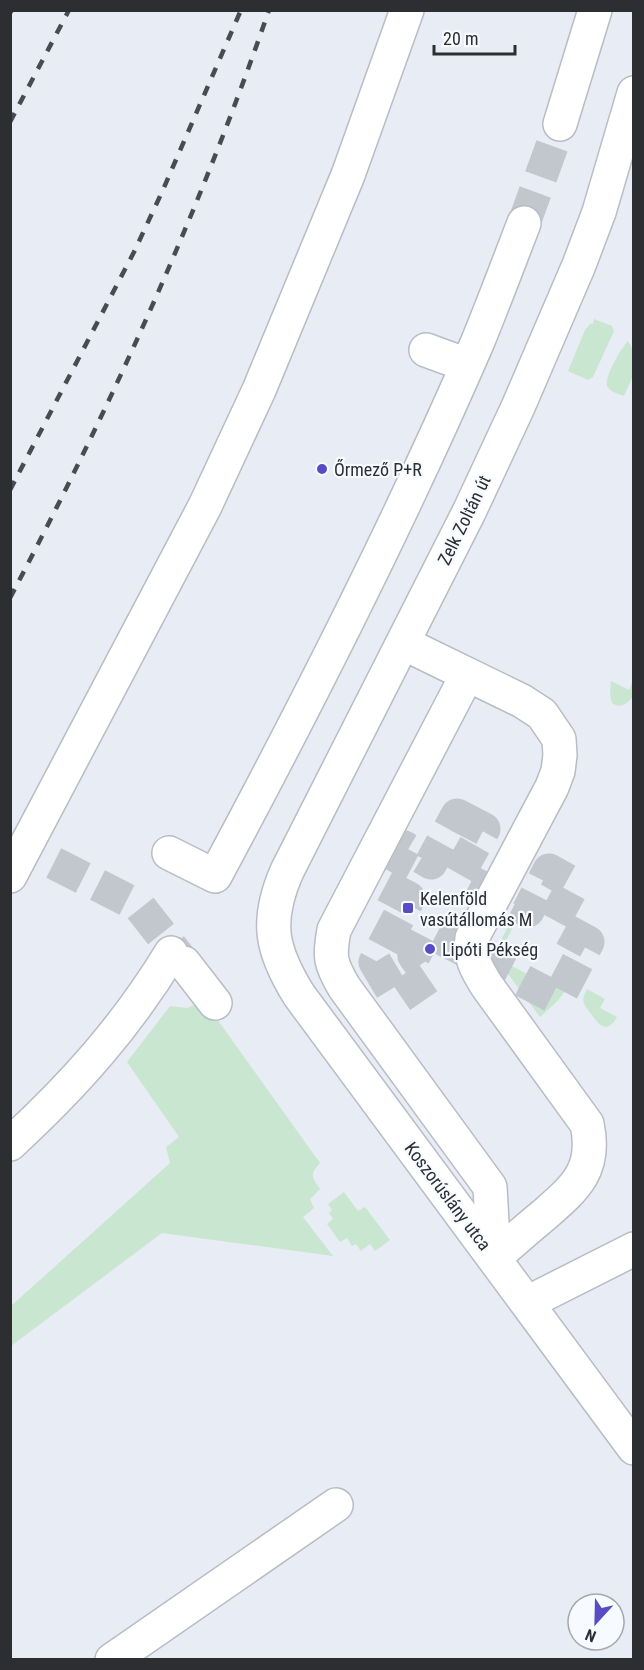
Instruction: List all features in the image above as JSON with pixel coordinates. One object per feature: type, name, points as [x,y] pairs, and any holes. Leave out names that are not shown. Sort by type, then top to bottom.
[{"type":"street","points":[[10,876],[220,474],[258,390],[348,175],[407,10]]},
{"type":"street","points":[[560,124],[595,10]]},
{"type":"street","name":"Zelk Zoltán út","points":[[273,937],[273,918],[287,871],[469,512],[579,265],[599,212],[633,93]]},
{"type":"street","points":[[169,853],[215,876],[286,743],[395,525],[467,365],[524,223]]},
{"type":"street","points":[[426,350],[467,365]]},
{"type":"street","points":[[403,643],[522,701],[542,714],[559,739],[558,771],[552,787],[472,938],[471,954],[487,986],[587,1124],[591,1141],[589,1158],[582,1175],[571,1191],[495,1258]]},
{"type":"street","points":[[467,675],[334,930],[330,951],[333,968],[344,987],[490,1187],[495,1258]]},
{"type":"street","name":"Koszorúslány utca","points":[[273,937],[286,973],[299,994],[633,1448]]},
{"type":"street","points":[[10,1144],[76,1079],[113,1037],[145,994],[178,958],[215,1003]]},
{"type":"street","points":[[527,1303],[633,1249]]},
{"type":"street","points":[[112,1659],[336,1505]]},
{"type":"green space","points":[[594,319],[612,326],[614,331],[593,377],[588,380],[568,371],[585,330],[593,324]]},
{"type":"green space","points":[[628,341],[633,350],[633,379],[624,396],[610,390],[607,382],[614,362]]},
{"type":"green space","points":[[633,680],[633,697],[623,705],[618,706],[612,703],[611,681],[629,690]]},
{"type":"green space","points":[[525,895],[574,924],[576,920],[596,931],[586,946],[575,949],[585,931],[534,904],[525,922],[517,919],[500,953],[504,962],[554,988],[564,971],[567,977],[567,984],[561,996],[540,1017],[499,962],[500,942]]},
{"type":"green space","points":[[587,989],[605,999],[600,1008],[617,1017],[607,1027],[601,1025],[585,1006],[583,999]]},
{"type":"green space","points":[[196,1004],[207,1005],[320,1163],[314,1170],[313,1176],[320,1189],[310,1199],[314,1208],[303,1217],[333,1256],[162,1233],[11,1346],[11,1306],[170,1163],[166,1147],[179,1137],[127,1062],[170,1006],[187,1008]]},
{"type":"green space","points":[[344,1192],[358,1211],[365,1207],[390,1240],[375,1251],[370,1244],[361,1251],[356,1244],[352,1246],[347,1238],[340,1242],[327,1224],[333,1219],[329,1213],[332,1210],[328,1204]]},
{"type":"tunnel","points":[[524,223],[560,124]]},
{"type":"tunnel","points":[[457,815],[484,829],[458,875],[528,911],[549,870],[574,884],[553,923],[588,942],[558,999],[427,931],[414,956],[429,977],[397,999],[375,962],[409,898],[384,885],[404,847],[431,863],[457,815]]},
{"type":"tunnel","points":[[10,841],[139,906],[184,963]]},
{"type":"railway","points":[[10,122],[69,10]]},
{"type":"railway","points":[[10,490],[134,252],[241,10]]},
{"type":"railway","points":[[10,598],[83,455],[151,309],[213,161],[269,10]]},
{"type":"place","name":"Őrmező P+R","points":[[322,469]]},
{"type":"place","name":"Kelenföld vasútállomás M","points":[[408,908]]},
{"type":"place","name":"Lipóti Pékség","points":[[430,949]]}]
